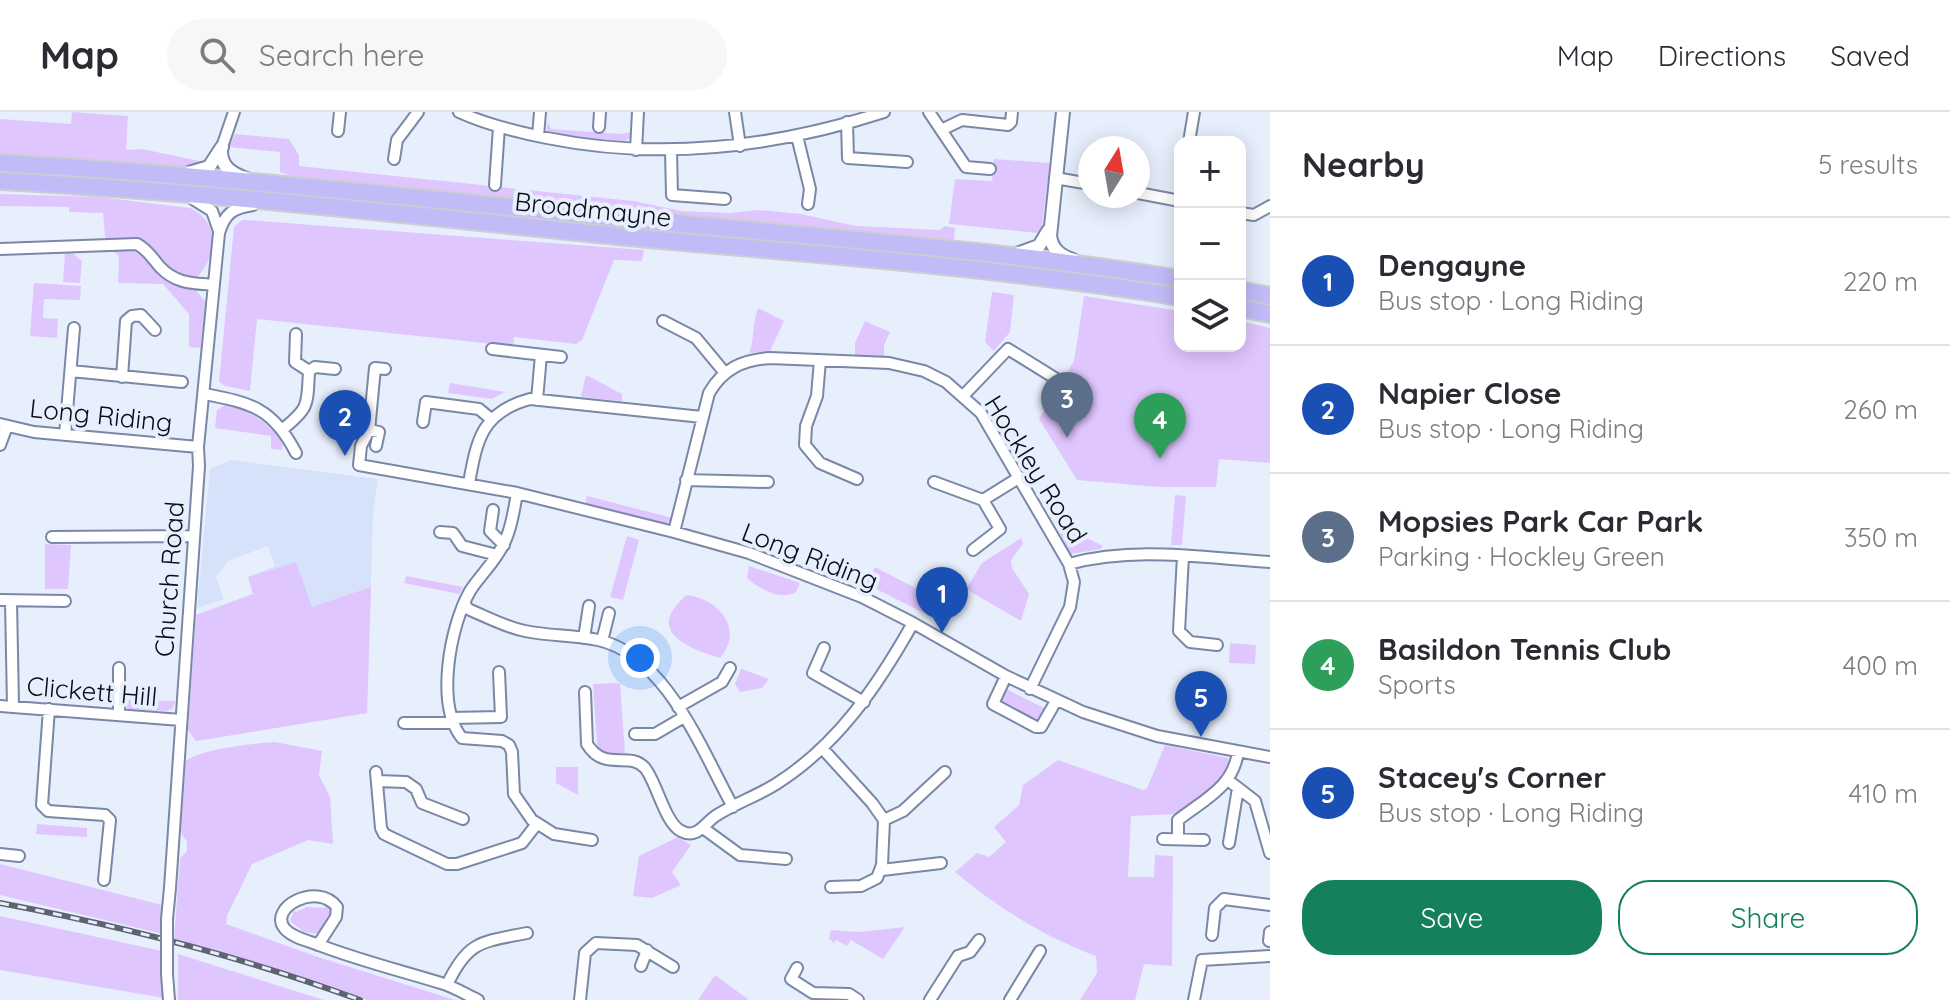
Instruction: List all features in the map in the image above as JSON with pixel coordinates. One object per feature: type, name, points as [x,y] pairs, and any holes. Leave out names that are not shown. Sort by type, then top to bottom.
[{"type":"main road","name":"Broadmayne","points":[[0,163],[166,175],[995,255],[1174,278]]},
{"type":"main road","name":"Broadmayne","points":[[0,181],[168,192],[1027,276],[1174,296]]},
{"type":"main road","points":[[1246,291],[1270,296]]},
{"type":"main road","points":[[1246,309],[1270,314]]},
{"type":"street","points":[[166,175],[205,169],[213,163],[234,112]]},
{"type":"street","points":[[338,131],[340,112]]},
{"type":"street","points":[[394,159],[397,140],[418,112]]},
{"type":"street","points":[[459,112],[499,127],[538,136],[636,150],[671,151],[740,146],[797,136],[884,112]]},
{"type":"street","points":[[538,136],[540,112]]},
{"type":"street","points":[[599,127],[600,112]]},
{"type":"street","points":[[636,150],[638,112]]},
{"type":"street","points":[[735,112],[740,146]]},
{"type":"street","points":[[929,112],[966,167],[990,169]]},
{"type":"street","points":[[941,130],[962,120],[1008,125],[1012,112]]},
{"type":"street","points":[[1063,112],[1050,242],[1058,253],[1085,265]]},
{"type":"street","points":[[1190,136],[1194,112]]},
{"type":"street","points":[[847,122],[848,158],[907,162]]},
{"type":"street","points":[[495,185],[499,127]]},
{"type":"street","points":[[797,136],[810,189],[808,204]]},
{"type":"street","points":[[222,147],[221,156],[227,169],[262,184]]},
{"type":"street","points":[[671,151],[672,195],[725,199]]},
{"type":"street","points":[[1055,178],[1078,182]]},
{"type":"street","points":[[168,192],[207,206],[215,215],[219,233]]},
{"type":"street","points":[[1150,194],[1174,197]]},
{"type":"street","points":[[219,233],[225,216],[234,209],[276,203]]},
{"type":"street","points":[[1246,214],[1254,215],[1270,206]]},
{"type":"street","points":[[995,255],[1012,255],[1033,249],[1043,242],[1049,228]]},
{"type":"street","name":"Church Road","points":[[169,1000],[167,919],[198,447],[219,233]]},
{"type":"street","points":[[0,249],[137,244],[177,280],[214,285]]},
{"type":"street","points":[[122,377],[126,321],[132,316],[141,315],[155,330]]},
{"type":"street","points":[[663,321],[696,338],[725,373],[709,393],[674,532]]},
{"type":"street","points":[[65,435],[74,328]]},
{"type":"street","points":[[296,334],[295,362],[309,371]]},
{"type":"street","points":[[492,349],[561,357]]},
{"type":"street","points":[[964,395],[1008,349],[1058,380]]},
{"type":"street","points":[[537,400],[541,355]]},
{"type":"street","name":"Hockley Road","points":[[725,373],[751,359],[906,366],[935,376],[964,395],[981,413],[1020,477],[1069,564],[1074,582],[1070,607],[1030,689]]},
{"type":"street","points":[[820,360],[817,396],[806,426],[805,445],[820,463],[857,479]]},
{"type":"street","points":[[309,371],[315,367],[335,369]]},
{"type":"street","points":[[376,446],[379,432],[369,430],[375,368],[385,369]]},
{"type":"street","points":[[71,371],[182,382]]},
{"type":"street","points":[[283,429],[306,408],[309,371]]},
{"type":"street","name":"Long Riding","points":[[205,394],[250,404],[267,415],[283,429],[296,453]]},
{"type":"street","points":[[469,483],[477,444],[491,419],[516,403],[537,400],[702,417]]},
{"type":"street","points":[[423,422],[426,402],[479,409],[491,419]]},
{"type":"street","points":[[0,445],[4,425]]},
{"type":"street","name":"Long Riding","points":[[4,425],[65,435],[198,447]]},
{"type":"street","name":"Long Riding","points":[[369,430],[361,446],[359,465],[517,493],[674,532],[806,573],[913,623],[1056,701],[1157,736],[1270,757]]},
{"type":"street","points":[[983,500],[1020,477]]},
{"type":"street","points":[[686,480],[768,482]]},
{"type":"street","points":[[934,482],[983,500],[1000,529],[973,550]]},
{"type":"street","points":[[517,493],[504,545],[471,591],[451,640],[449,706],[452,720],[458,735],[466,740],[502,741],[509,745],[514,794],[536,825],[554,834],[592,840]]},
{"type":"street","points":[[493,510],[490,531],[504,545]]},
{"type":"street","points":[[440,532],[453,533],[462,546],[497,555]]},
{"type":"street","points":[[52,537],[194,536]]},
{"type":"street","points":[[1069,564],[1115,554],[1270,562]]},
{"type":"street","points":[[1183,556],[1179,631],[1190,642],[1217,645]]},
{"type":"street","points":[[13,706],[5,600],[65,601]]},
{"type":"street","points":[[465,604],[468,609],[508,627],[602,641],[617,646],[642,662],[660,679],[681,712],[733,807]]},
{"type":"street","points":[[584,638],[589,606]]},
{"type":"street","points":[[602,641],[609,613]]},
{"type":"street","points":[[585,692],[587,744],[592,752],[606,761],[632,761],[644,767],[677,828],[688,833],[703,828],[713,817],[779,782],[822,748],[864,702],[913,623]]},
{"type":"street","points":[[824,648],[813,673],[864,702]]},
{"type":"street","points":[[119,668],[119,715]]},
{"type":"street","points":[[635,734],[655,734],[722,682],[730,668]]},
{"type":"street","points":[[404,723],[501,717],[499,672]]},
{"type":"street","points":[[1006,676],[993,704],[1036,727],[1044,724],[1056,701]]},
{"type":"street","name":"Clickett Hill","points":[[0,706],[181,720]]},
{"type":"street","points":[[49,709],[42,805],[48,811],[105,815],[110,820],[104,880]]},
{"type":"street","points":[[822,748],[884,820],[882,870],[877,878],[868,884],[831,887]]},
{"type":"street","points":[[1229,843],[1238,752]]},
{"type":"street","points":[[884,820],[903,811],[945,772]]},
{"type":"street","points":[[463,819],[422,803],[416,789],[406,782],[376,777],[384,834],[447,864],[457,864],[522,843],[536,825]]},
{"type":"street","points":[[1178,839],[1178,820],[1234,784]]},
{"type":"street","points":[[1234,784],[1255,801],[1270,853]]},
{"type":"street","points":[[703,828],[740,855],[786,859]]},
{"type":"street","points":[[1163,839],[1204,840]]},
{"type":"street","points":[[0,854],[19,856]]},
{"type":"street","points":[[882,870],[941,863]]},
{"type":"street","points":[[318,945],[336,917],[337,907],[323,897],[308,896],[286,909],[282,923],[287,931],[318,945],[358,960],[447,985],[478,1000]]},
{"type":"street","points":[[1212,935],[1215,908],[1224,899],[1270,905]]},
{"type":"street","points":[[447,985],[457,964],[474,947],[527,933]]},
{"type":"street","points":[[930,1000],[958,956],[970,952],[979,940]]},
{"type":"street","points":[[580,1000],[585,953],[592,945],[602,941],[628,943],[647,950],[673,967]]},
{"type":"street","points":[[641,966],[647,950]]},
{"type":"street","points":[[1010,1000],[1040,951]]},
{"type":"street","points":[[1194,1000],[1202,960],[1270,956]]},
{"type":"street","points":[[797,968],[791,979],[813,993],[849,994],[858,1000]]},
{"type":"shaded area","points":[[72,112],[128,116],[126,150],[142,149],[209,163],[190,168],[84,160],[0,160],[0,119],[71,124]]},
{"type":"shaded area","points":[[548,122],[551,129],[620,134],[631,132],[630,138],[624,142],[551,133],[546,129]]},
{"type":"shaded area","points":[[235,134],[289,139],[299,155],[299,166],[633,201],[682,211],[729,213],[758,210],[801,214],[856,226],[940,230],[945,226],[955,228],[954,241],[502,203],[484,196],[293,177],[280,172],[280,152],[229,147]]},
{"type":"shaded area","points":[[994,159],[1050,163],[1042,226],[1037,233],[949,224],[955,179],[992,181]]},
{"type":"shaded area","points":[[0,194],[99,197],[190,208],[201,215],[212,232],[212,243],[207,263],[193,281],[193,287],[205,301],[201,348],[189,347],[189,314],[163,284],[118,283],[119,256],[106,246],[103,213],[69,212],[69,207],[0,206]]},
{"type":"shaded area","points":[[242,220],[644,250],[642,261],[614,260],[582,340],[576,344],[514,337],[513,346],[257,319],[250,391],[219,382],[234,227]]},
{"type":"shaded area","points":[[65,252],[82,261],[80,283],[63,282]]},
{"type":"shaded area","points":[[34,283],[81,286],[80,300],[44,299],[43,318],[58,319],[57,338],[30,336]]},
{"type":"shaded area","points":[[992,292],[1014,295],[1010,332],[994,351],[985,342]]},
{"type":"shaded area","points":[[1084,296],[1174,310],[1174,352],[1246,352],[1246,322],[1270,328],[1270,463],[1219,459],[1216,487],[1159,487],[1077,480],[1039,419],[1074,361]]},
{"type":"shaded area","points":[[758,308],[784,321],[770,351],[749,353],[755,319]]},
{"type":"shaded area","points":[[865,321],[890,332],[884,345],[884,357],[855,355],[855,343]]},
{"type":"shaded area","points":[[586,375],[622,394],[622,401],[581,397]]},
{"type":"shaded area","points":[[450,383],[505,392],[492,399],[448,393]]},
{"type":"shaded area","points":[[225,405],[243,410],[264,423],[283,442],[282,450],[271,449],[271,436],[215,428],[217,410]]},
{"type":"shaded area","points":[[231,460],[378,479],[373,514],[367,713],[196,741],[188,730],[196,615],[253,594],[248,577],[275,566],[268,546],[228,561],[216,577],[224,599],[197,608],[210,469]]},
{"type":"shaded area","points":[[1175,495],[1186,496],[1182,545],[1171,545]]},
{"type":"shaded area","points":[[587,496],[673,518],[664,524],[585,504]]},
{"type":"shaded area","points":[[1056,523],[1103,546],[1101,549],[1071,554]]},
{"type":"shaded area","points":[[627,536],[639,540],[623,600],[610,597]]},
{"type":"shaded area","points":[[1021,538],[1023,544],[1011,560],[1012,568],[1029,594],[1021,621],[966,589],[982,563]]},
{"type":"shaded area","points":[[45,544],[71,545],[68,589],[45,589]]},
{"type":"shaded area","points":[[296,562],[312,607],[371,587],[367,713],[196,741],[188,730],[196,615],[253,594],[248,577]]},
{"type":"shaded area","points":[[749,566],[800,583],[796,592],[790,594],[770,592],[747,578]]},
{"type":"shaded area","points":[[875,567],[946,604],[938,620],[866,584]]},
{"type":"shaded area","points":[[406,576],[463,587],[459,594],[404,583]]},
{"type":"shaded area","points":[[686,595],[708,602],[729,626],[727,647],[720,658],[685,644],[672,632],[670,616]]},
{"type":"shaded area","points":[[1230,643],[1256,645],[1255,664],[1229,663]]},
{"type":"shaded area","points":[[741,669],[769,679],[762,688],[740,692],[735,684]]},
{"type":"shaded area","points":[[620,683],[625,753],[609,754],[597,744],[593,684]]},
{"type":"shaded area","points":[[1002,687],[1048,710],[1039,725],[998,706]]},
{"type":"shaded area","points":[[124,700],[175,701],[173,708],[167,711],[129,709],[125,707]]},
{"type":"shaded area","points":[[275,742],[322,751],[319,775],[330,797],[333,844],[308,840],[252,864],[226,924],[455,1000],[367,1000],[174,940],[180,858],[187,851],[187,842],[180,831],[184,762],[214,750]]},
{"type":"shaded area","points":[[1165,745],[1228,758],[1229,766],[1224,778],[1176,814],[1131,816],[1128,877],[1154,877],[1155,855],[1173,856],[1172,966],[1144,964],[1135,1000],[1080,1000],[1097,973],[1096,956],[1022,920],[955,872],[977,853],[989,857],[1006,842],[994,827],[1019,805],[1023,785],[1058,760],[1143,790],[1147,788]]},
{"type":"shaded area","points":[[556,767],[578,767],[578,795],[556,783]]},
{"type":"shaded area","points":[[37,824],[87,828],[87,837],[36,834]]},
{"type":"shaded area","points":[[678,837],[691,845],[672,872],[681,885],[652,898],[633,896],[639,856]]},
{"type":"shaded area","points":[[0,864],[162,905],[167,935],[0,895]]},
{"type":"shaded area","points":[[326,905],[331,908],[332,916],[317,934],[304,932],[290,921],[294,910],[324,908]]},
{"type":"shaded area","points":[[0,916],[162,951],[164,998],[0,970]]},
{"type":"shaded area","points":[[905,927],[883,959],[851,940],[847,946],[829,939],[831,930],[858,932]]},
{"type":"shaded area","points":[[178,954],[324,1000],[178,1000]]},
{"type":"shaded area","points":[[715,975],[749,1000],[698,1000]]},
{"type":"railway","points":[[0,903],[182,944],[360,1000]]},
{"type":"place","name":"Mopsies Park Car Park","points":[[1067,438]]},
{"type":"place","name":"Napier Close","points":[[345,456]]},
{"type":"place","name":"Basildon Tennis Club","points":[[1160,459]]},
{"type":"place","name":"Dengayne","points":[[942,633]]},
{"type":"place","name":"Stacey's Corner","points":[[1201,737]]}]
